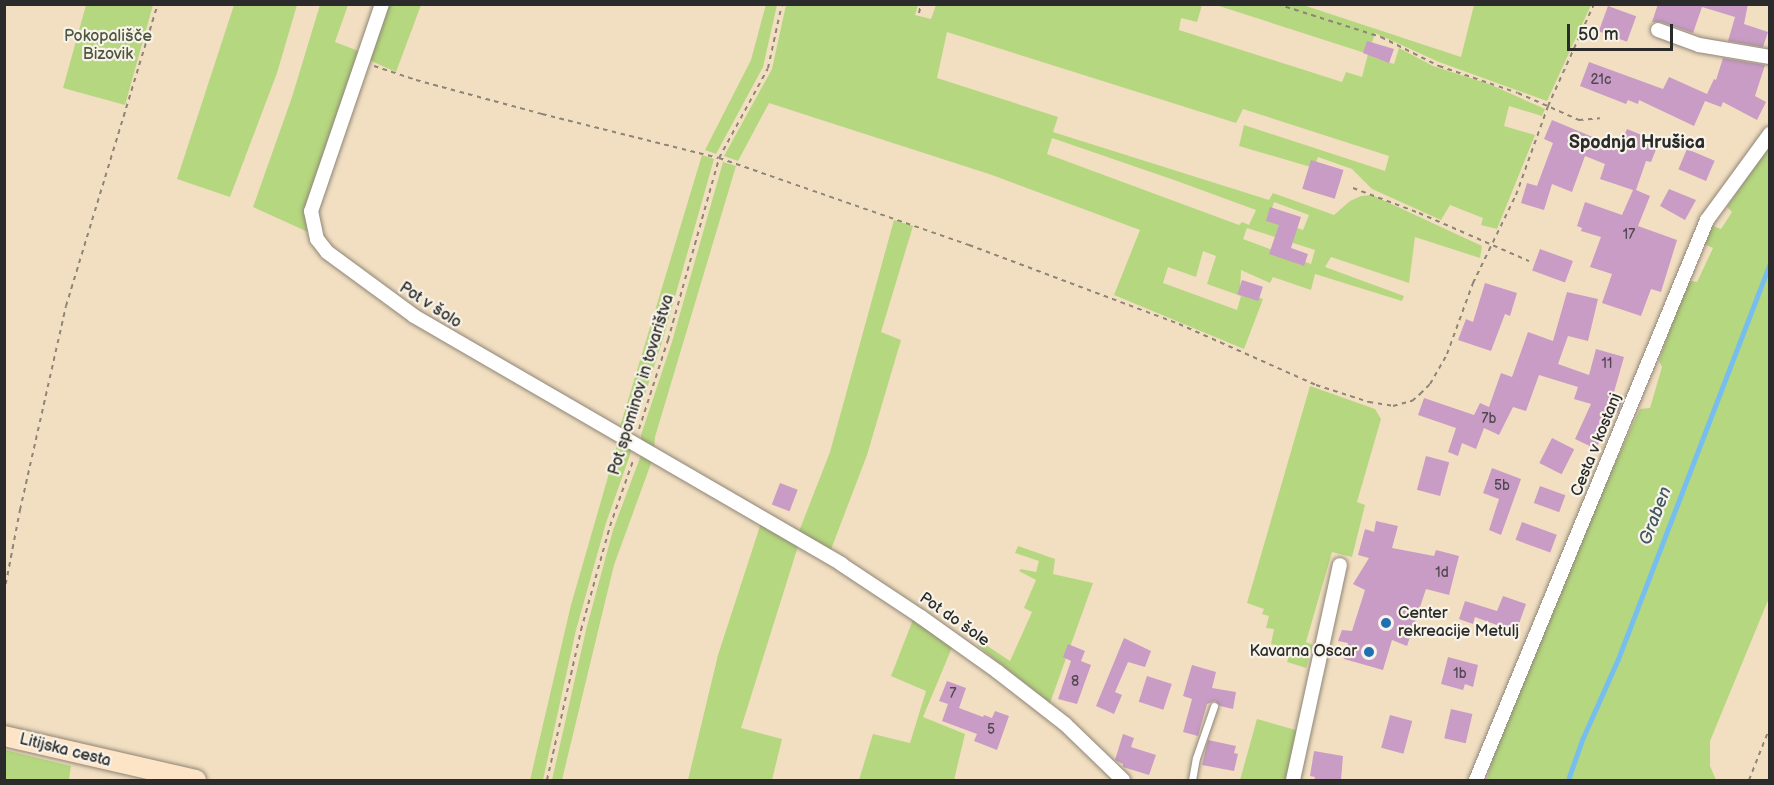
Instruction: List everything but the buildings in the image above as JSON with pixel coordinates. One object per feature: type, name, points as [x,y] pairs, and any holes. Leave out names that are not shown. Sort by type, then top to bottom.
[{"type":"main road","name":"Litijska cesta","points":[[4,736],[196,780]]},
{"type":"street","name":"Pot v šolo","points":[[382,4],[311,211],[317,239],[327,252],[349,271],[414,316],[748,511]]},
{"type":"street","points":[[1658,30],[1699,45],[1770,57]]},
{"type":"street","name":"Cesta v kostanj","points":[[1476,780],[1707,220],[1770,135]]},
{"type":"street","name":"Pot do šole","points":[[748,511],[841,564],[998,672],[1065,724],[1123,780]]},
{"type":"street","points":[[1293,780],[1340,565]]},
{"type":"lane","points":[[1192,780],[1196,758],[1214,706]]},
{"type":"path","points":[[4,593],[20,510],[66,306],[158,4]]},
{"type":"path","name":"Pot spominov in tovarištva","points":[[547,780],[581,630],[719,158],[768,68],[782,4]]},
{"type":"path","points":[[919,13],[921,4]]},
{"type":"path","points":[[1277,4],[1381,38],[1440,66],[1548,106],[1579,120],[1600,118]]},
{"type":"path","points":[[363,61],[427,83],[719,158],[959,242],[1179,324],[1316,385],[1382,406],[1393,406],[1412,401],[1430,384],[1447,354],[1469,292],[1516,195],[1548,106],[1594,4]]},
{"type":"path","points":[[1353,188],[1529,261]]},
{"type":"path","points":[[1749,780],[1770,727]]},
{"type":"green space","points":[[766,4],[777,5],[763,67],[716,154],[705,150],[751,60]]},
{"type":"green space","name":"Pokopališče Bizovik","points":[[86,5],[153,5],[125,105],[63,88]]},
{"type":"green space","points":[[234,5],[297,5],[277,73],[230,197],[177,179]]},
{"type":"green space","points":[[320,5],[348,5],[335,42],[361,52],[308,214],[308,232],[253,207],[292,97]]},
{"type":"green space","points":[[387,5],[421,5],[396,72],[369,60]]},
{"type":"green space","points":[[786,5],[918,5],[915,15],[931,19],[936,5],[1202,5],[1197,22],[1181,18],[1179,30],[1342,82],[1346,72],[1362,77],[1368,54],[1216,5],[1303,5],[1461,57],[1474,5],[1591,5],[1547,101],[1439,62],[1375,33],[1370,49],[1373,57],[1394,64],[1399,48],[1433,66],[1489,84],[1545,109],[1542,116],[1509,106],[1504,126],[1535,135],[1497,229],[1481,225],[1483,218],[1450,205],[1441,220],[1372,189],[1352,169],[1318,157],[1314,168],[1239,146],[1244,125],[1385,171],[1389,156],[1243,109],[1236,123],[947,32],[937,78],[1058,117],[1053,132],[1269,200],[1273,193],[1334,215],[1350,201],[1361,196],[1372,195],[1482,246],[1480,258],[1415,237],[1409,283],[1331,257],[1325,267],[1404,296],[1402,301],[1315,274],[1311,290],[1273,277],[1270,283],[1241,270],[1240,291],[1263,299],[1244,349],[1114,295],[1140,230],[992,175],[769,103],[738,161],[724,156],[772,69]],"holes":[[[1052,138],[1256,210],[1249,225],[1242,222],[1239,225],[1047,154]],[[1274,202],[1309,215],[1303,230],[1269,218]],[[1247,228],[1315,250],[1311,264],[1243,239]],[[1203,251],[1216,256],[1207,284],[1241,296],[1237,310],[1163,283],[1168,267],[1196,277]]]},
{"type":"green space","points":[[1769,146],[1769,598],[1710,741],[1710,766],[1716,780],[1489,780],[1487,779],[1493,757],[1592,514],[1640,409],[1650,408],[1662,367],[1659,361],[1687,280],[1697,282],[1713,248],[1702,243],[1713,226],[1721,229],[1732,212],[1727,207]]},
{"type":"green space","points":[[702,155],[714,159],[663,339],[631,437],[619,430]]},
{"type":"green space","points":[[723,162],[736,166],[655,437],[654,449],[641,441],[641,435],[672,342]]},
{"type":"green space","points":[[894,220],[913,226],[881,332],[901,340],[867,455],[830,552],[798,534],[830,452]]},
{"type":"green space","points":[[1310,386],[1375,409],[1381,419],[1357,502],[1365,505],[1352,557],[1332,552],[1306,642],[1313,645],[1306,668],[1287,662],[1291,649],[1271,644],[1274,629],[1266,628],[1269,616],[1262,614],[1264,609],[1247,603]]},
{"type":"green space","points":[[618,442],[631,449],[631,452],[606,523],[576,630],[543,780],[530,780],[571,605]]},
{"type":"green space","points":[[641,455],[653,458],[614,565],[562,780],[552,780],[586,630],[613,530]]},
{"type":"green space","points":[[761,523],[799,543],[741,728],[782,739],[772,780],[688,780],[718,655]]},
{"type":"green space","points":[[1018,546],[1055,559],[1053,574],[1093,583],[1050,703],[978,646],[980,641],[1010,661],[1032,612],[1024,608],[1036,580],[1019,571],[1021,569],[1036,572],[1039,561],[1015,553]]},
{"type":"green space","points":[[916,612],[956,638],[923,717],[965,734],[954,780],[859,780],[873,734],[910,743],[926,691],[891,676]]},
{"type":"green space","points":[[1257,719],[1299,731],[1287,780],[1240,780]]},
{"type":"green space","points":[[5,750],[71,766],[69,780],[5,780]]},
{"type":"waterway","name":"Graben","points":[[1568,780],[1582,740],[1618,659],[1770,262]]},
{"type":"place","name":"Center rekreacije Metulj","points":[[1386,623]]},
{"type":"place","name":"Kavarna Oscar","points":[[1369,652]]},
{"type":"district","name":"Spodnja Hrušica","points":[[1637,143]]}]
